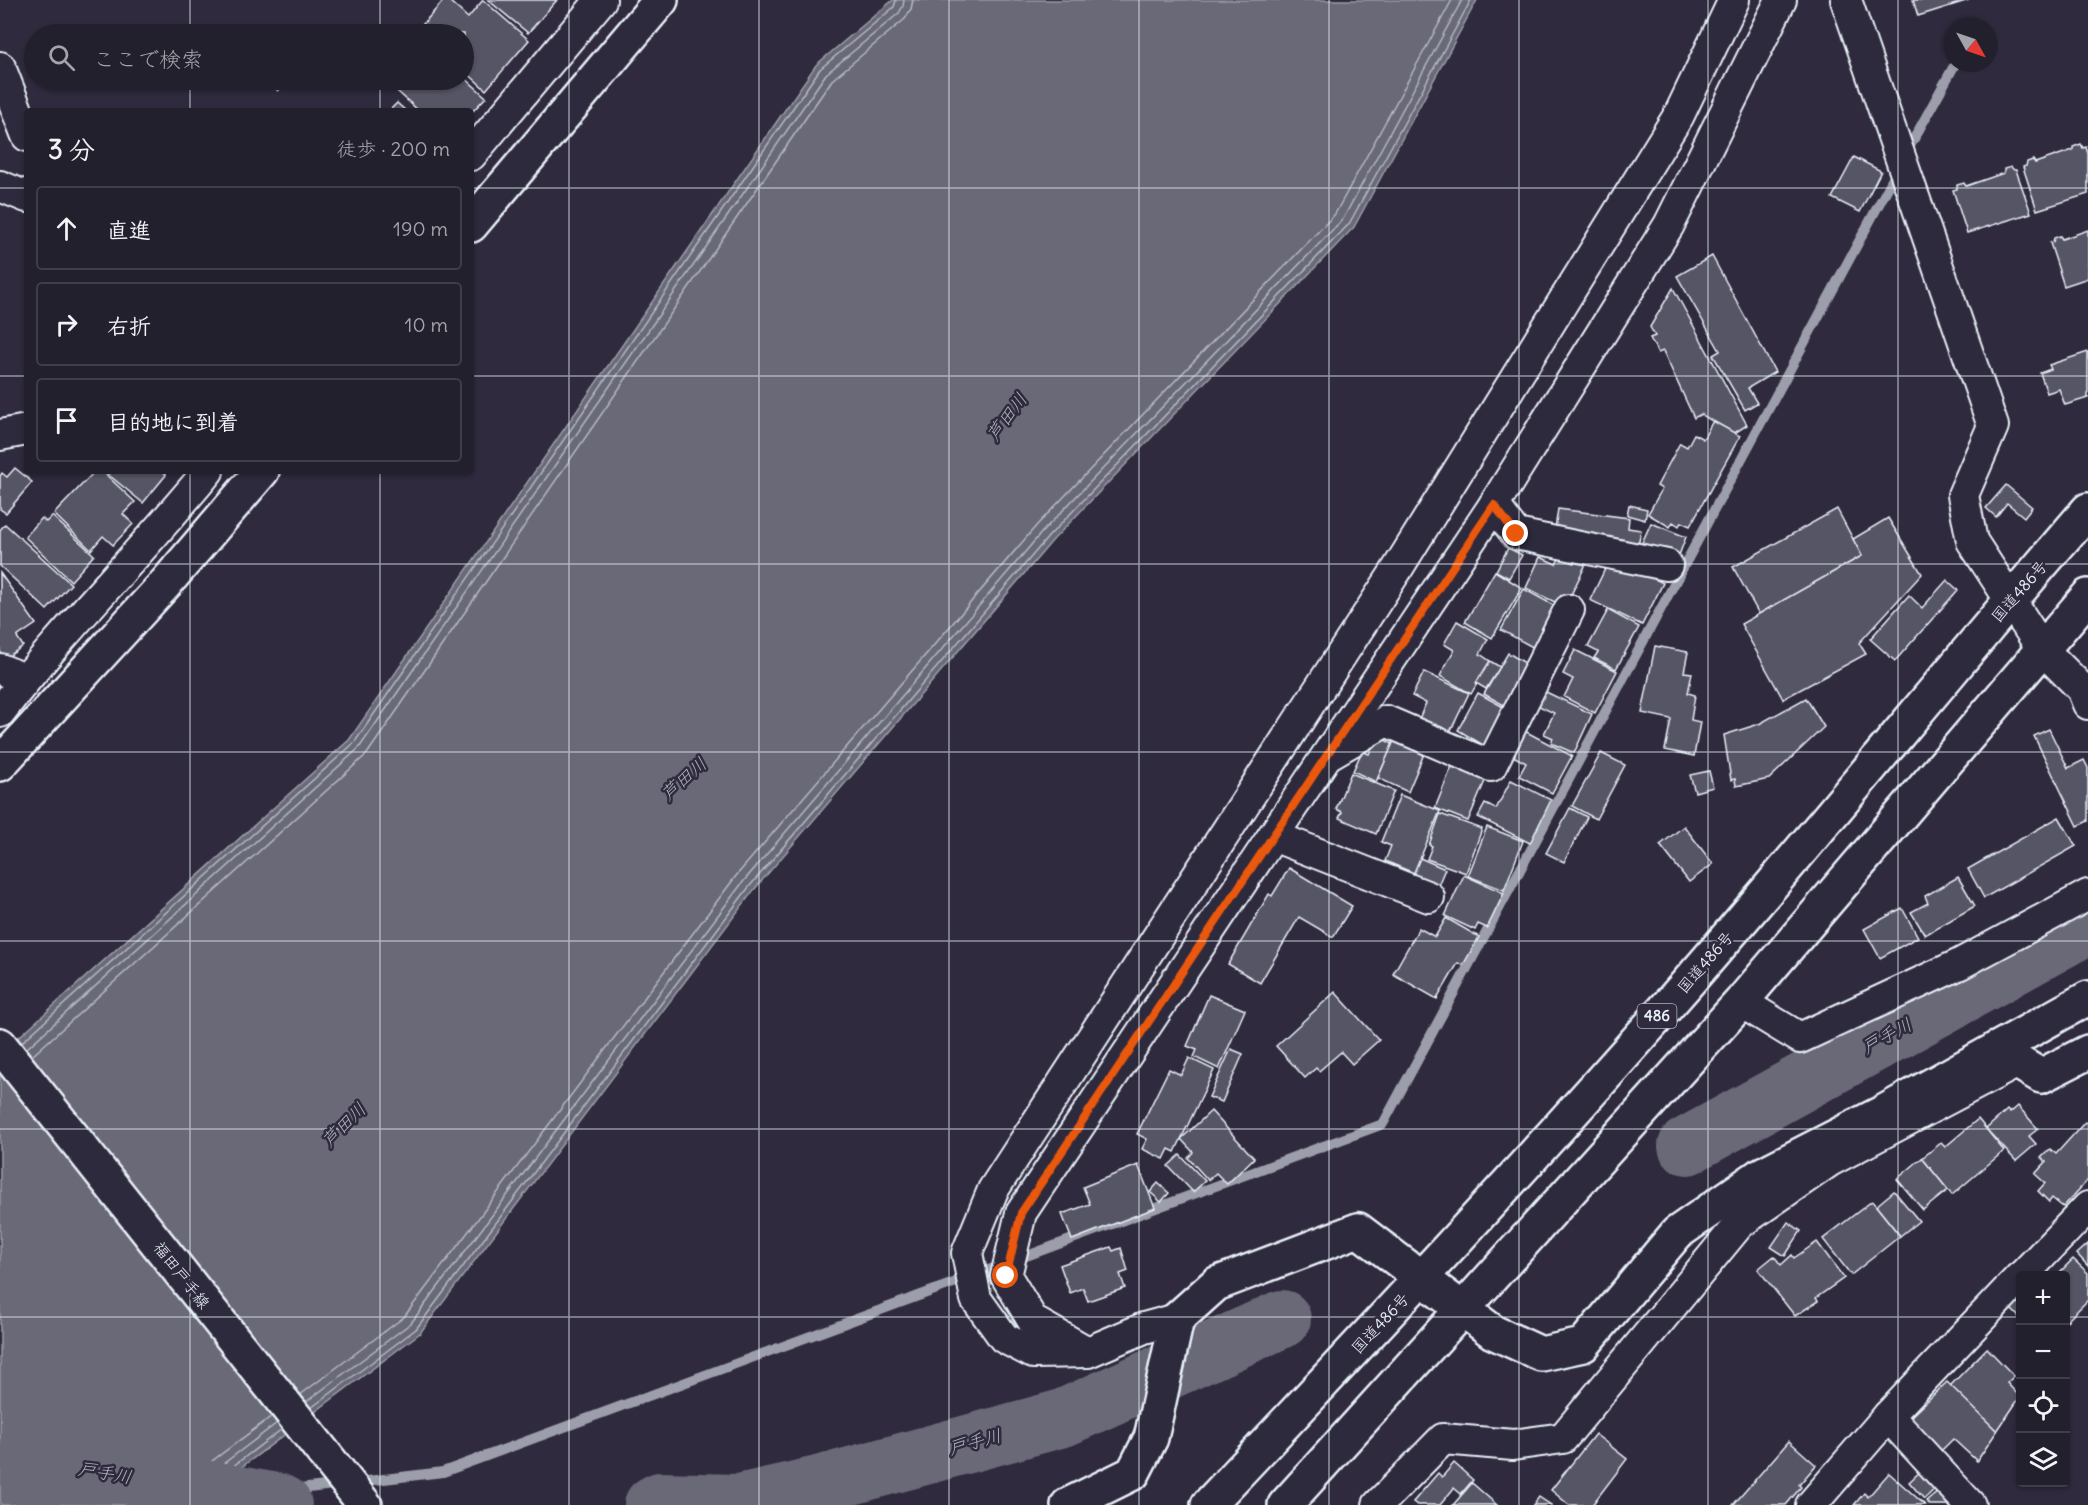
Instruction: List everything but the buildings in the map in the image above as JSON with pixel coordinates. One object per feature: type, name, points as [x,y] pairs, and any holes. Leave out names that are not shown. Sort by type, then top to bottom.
[{"type":"main road","points":[[474,221],[661,0]]},
{"type":"main road","points":[[0,764],[165,583],[259,474]]},
{"type":"main road","name":"国道486号","points":[[1208,1505],[1422,1278],[1704,964],[2088,510]]},
{"type":"main road","points":[[1285,1505],[1742,1002],[2088,596]]},
{"type":"main road","points":[[1068,1505],[1133,1473],[1151,1438],[1177,1319],[1216,1284],[1358,1230],[1493,1332],[1541,1354],[1583,1345],[1677,1233],[1759,1176],[1882,1113],[2007,1056],[2088,998]]},
{"type":"main road","name":"福田戸手線","points":[[0,1045],[365,1505]]},
{"type":"main road","points":[[2007,1056],[2042,1076],[2088,1052]]},
{"type":"street","points":[[474,151],[601,0]]},
{"type":"street","points":[[1177,1319],[1144,1328],[1088,1352],[1033,1353],[1004,1338],[976,1299],[967,1253],[993,1190],[1402,561],[1679,115],[1734,0]]},
{"type":"street","points":[[1088,1352],[1033,1321],[1006,1276],[1021,1213],[1494,505],[1669,225],[1781,0]]},
{"type":"street","points":[[1846,0],[1993,426],[1964,495],[1972,542],[2042,649],[2082,689],[2088,704]]},
{"type":"street","points":[[0,67],[24,128]]},
{"type":"street","points":[[0,186],[24,196]]},
{"type":"street","points":[[0,435],[24,431]]},
{"type":"street","points":[[0,712],[12,674],[173,514],[206,474]]},
{"type":"street","points":[[1494,505],[1516,534],[1667,565]]},
{"type":"street","points":[[1326,756],[1386,722],[1491,766],[1569,610]]},
{"type":"street","points":[[1273,836],[1428,897]]},
{"type":"street","points":[[1742,1002],[1800,1038],[1960,964],[2088,895]]},
{"type":"street","points":[[1378,1505],[1443,1439],[1513,1445],[1563,1438],[1740,1223],[1830,1161],[2007,1056]]},
{"type":"street","points":[[2026,1271],[2088,1207]]},
{"type":"street","points":[[1811,1505],[1888,1416],[2016,1281]]},
{"type":"street","points":[[1888,1416],[1970,1505]]},
{"type":"water","name":"芦田川","points":[[893,0],[1477,0],[1354,227],[1053,540],[753,891],[420,1333],[191,1505],[0,1505],[0,1054],[349,740],[816,65]]},
{"type":"waterway","points":[[1905,155],[1951,72]]},
{"type":"waterway","points":[[208,1482],[283,1491],[443,1472],[1383,1124],[1898,169]]},
{"type":"waterway","name":"戸手川","points":[[1687,1146],[2088,925]]},
{"type":"waterway","name":"戸手川","points":[[653,1505],[660,1501],[739,1503],[818,1485],[1063,1418],[1282,1319]]},
{"type":"waterway","name":"戸手川","points":[[130,1476],[277,1502],[283,1505]]},
{"type":"route","points":[[1006,1276],[1021,1213],[1494,505],[1516,534]]}]
